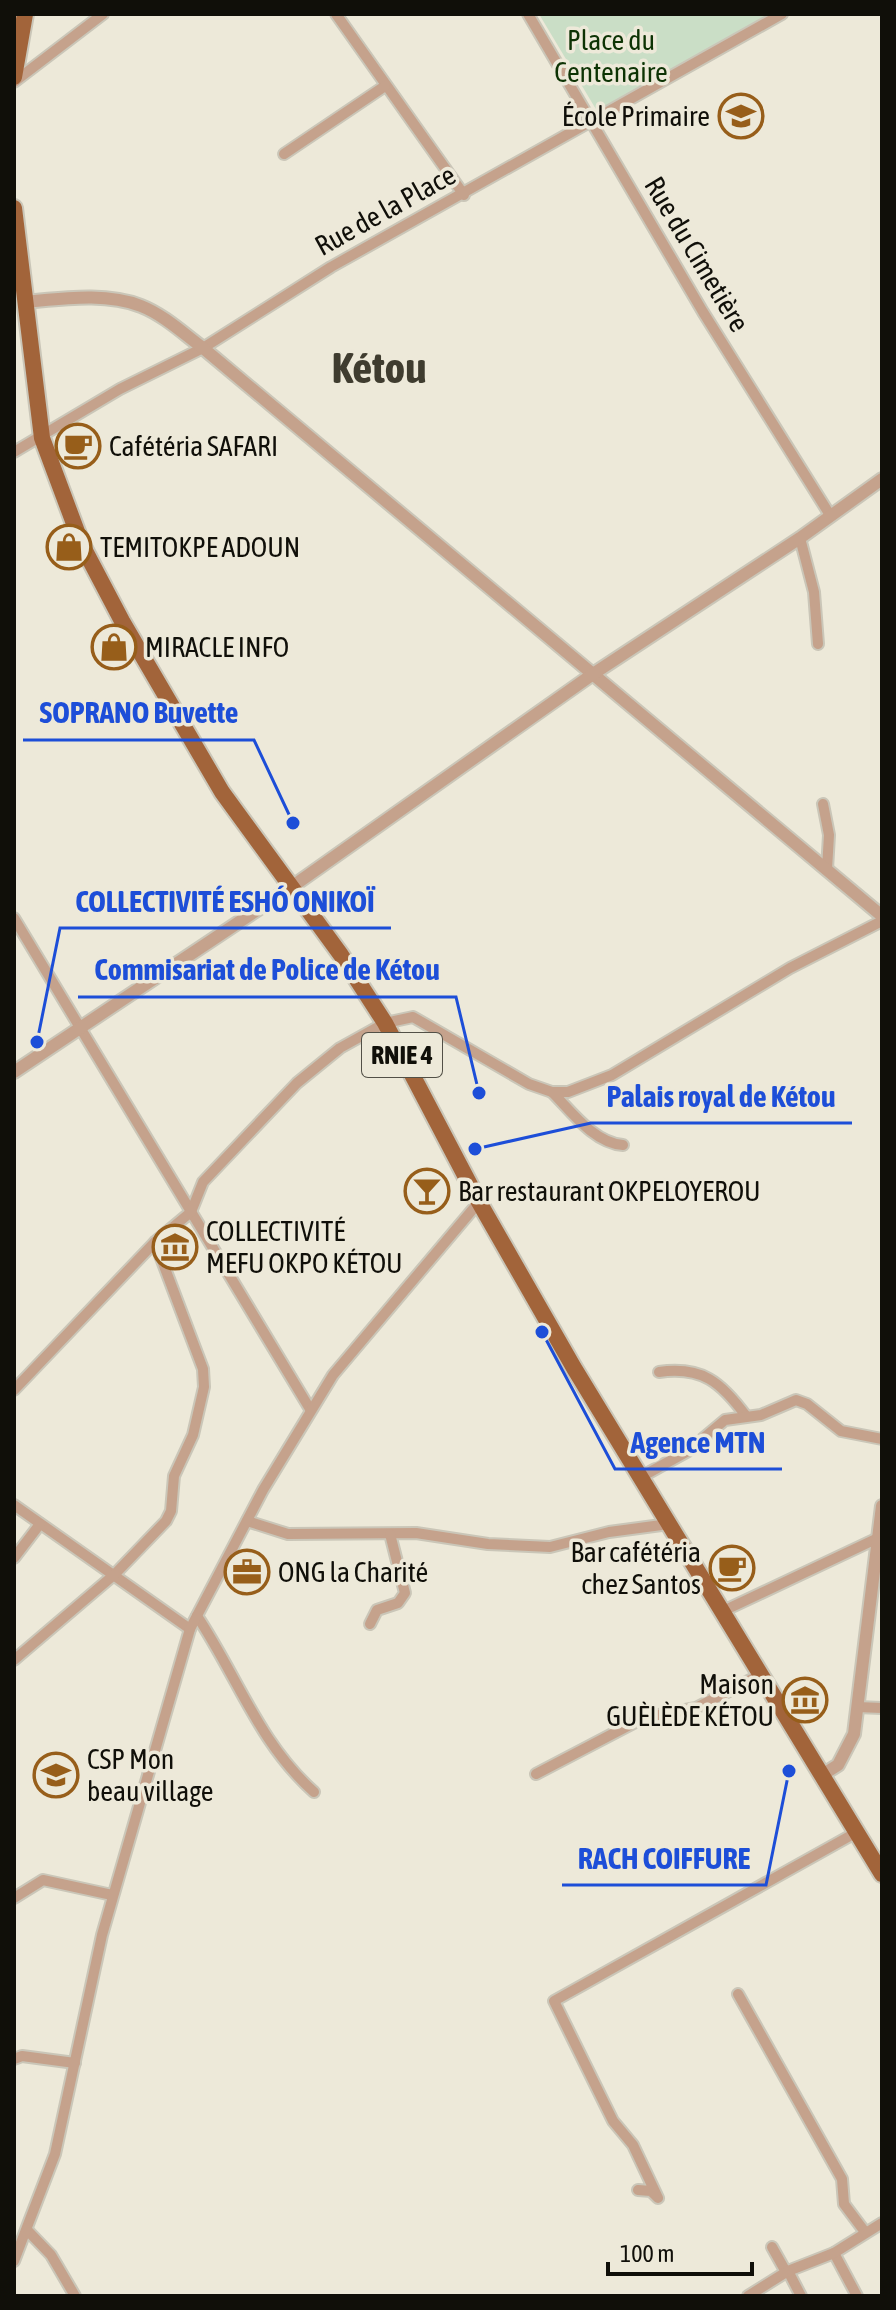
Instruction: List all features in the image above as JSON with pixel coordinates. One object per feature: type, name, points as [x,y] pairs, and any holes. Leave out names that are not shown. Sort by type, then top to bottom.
[{"type":"main road","points":[[14,80],[25,14]]},
{"type":"main road","name":"RNIE 4","points":[[14,208],[19,301],[42,438],[82,545],[122,621],[222,792],[293,886],[385,1023],[479,1202],[574,1368],[758,1676],[882,1874]]},
{"type":"street","points":[[14,80],[103,14]]},
{"type":"street","points":[[336,14],[464,195]]},
{"type":"street","name":"Rue du Cimetière","points":[[528,14],[590,124],[830,515]]},
{"type":"street","name":"Rue de la Place","points":[[14,452],[120,389],[203,348],[319,274],[782,14]]},
{"type":"street","points":[[284,154],[385,86]]},
{"type":"street","points":[[19,301],[83,298],[120,301],[161,317],[203,348],[882,918],[790,968],[612,1075],[568,1092],[552,1092]]},
{"type":"street","points":[[14,1072],[293,886],[593,674],[800,538],[882,479]]},
{"type":"street","points":[[800,538],[814,592],[818,644]]},
{"type":"street","points":[[823,804],[829,835],[827,869]]},
{"type":"street","points":[[14,918],[310,1409]]},
{"type":"street","points":[[180,1194],[203,1182],[297,1083],[340,1048],[385,1023],[413,1017],[468,1051],[552,1092],[591,1130],[614,1144],[623,1145]]},
{"type":"street","points":[[14,1390],[155,1242],[191,1212],[203,1182]]},
{"type":"street","points":[[14,2261],[55,2154],[112,1895],[190,1629],[310,1409],[333,1375],[479,1202]]},
{"type":"street","points":[[14,1660],[115,1574],[171,1511],[174,1476],[189,1449],[204,1387],[194,1338],[155,1242]]},
{"type":"street","points":[[659,1372],[694,1371],[711,1379],[746,1416]]},
{"type":"street","points":[[641,1477],[688,1451],[725,1420],[761,1415],[796,1400],[807,1404],[841,1431],[882,1439]]},
{"type":"street","points":[[14,1505],[190,1629]]},
{"type":"street","points":[[822,1775],[838,1765],[854,1734],[882,1513]]},
{"type":"street","points":[[247,1521],[288,1534],[390,1534],[550,1547],[609,1532],[669,1524]]},
{"type":"street","points":[[14,1558],[40,1524]]},
{"type":"street","points":[[370,1624],[377,1610],[398,1603],[405,1593],[390,1534]]},
{"type":"street","points":[[721,1612],[878,1538]]},
{"type":"street","points":[[197,1616],[224,1657],[243,1701],[273,1749],[289,1770],[314,1792]]},
{"type":"street","points":[[536,1774],[643,1718],[696,1708],[758,1676]]},
{"type":"street","points":[[857,1707],[882,1708]]},
{"type":"street","points":[[638,2190],[651,2191],[658,2198],[633,2145],[617,2128],[594,2086],[554,2001],[647,1952],[725,1902],[857,1832]]},
{"type":"street","points":[[14,1898],[43,1880],[112,1895]]},
{"type":"street","points":[[738,1994],[842,2179],[844,2204],[865,2232]]},
{"type":"street","points":[[14,2044],[18,2057],[75,2063]]},
{"type":"street","points":[[748,2296],[787,2271],[834,2253],[882,2223]]},
{"type":"street","points":[[28,2231],[51,2255],[75,2296]]},
{"type":"street","points":[[772,2247],[801,2296]]},
{"type":"street","points":[[834,2253],[857,2296]]},
{"type":"green space","name":"Place du Centenaire","points":[[539,14],[773,14],[597,111]]},
{"type":"place","name":"École Primaire","points":[[741,116]]},
{"type":"place","name":"Cafétéria SAFARI","points":[[78,446]]},
{"type":"place","name":"TEMITOKPE ADOUN","points":[[69,547]]},
{"type":"place","name":"MIRACLE INFO","points":[[114,647]]},
{"type":"place","name":"SOPRANO Buvette","points":[[293,823]]},
{"type":"place","name":"COLLECTIVITÉ ESHÓ ONIKOÏ","points":[[37,1042]]},
{"type":"place","name":"Commisariat de Police de Kétou","points":[[479,1093]]},
{"type":"place","name":"Palais royal de Kétou","points":[[475,1149]]},
{"type":"place","name":"Bar restaurant OKPELOYEROU","points":[[427,1191]]},
{"type":"place","name":"COLLECTIVITÉ MEFU OKPO KÉTOU","points":[[175,1247]]},
{"type":"place","name":"Agence MTN","points":[[542,1332]]},
{"type":"place","name":"Bar cafétéria chez Santos","points":[[732,1568]]},
{"type":"place","name":"ONG la Charité","points":[[247,1572]]},
{"type":"place","name":"Maison GUÈLÈDE KÉTOU","points":[[805,1700]]},
{"type":"place","name":"RACH COIFFURE","points":[[789,1771]]},
{"type":"place","name":"CSP Mon beau village","points":[[56,1775]]},
{"type":"district","name":"Kétou","points":[[379,367]]}]
